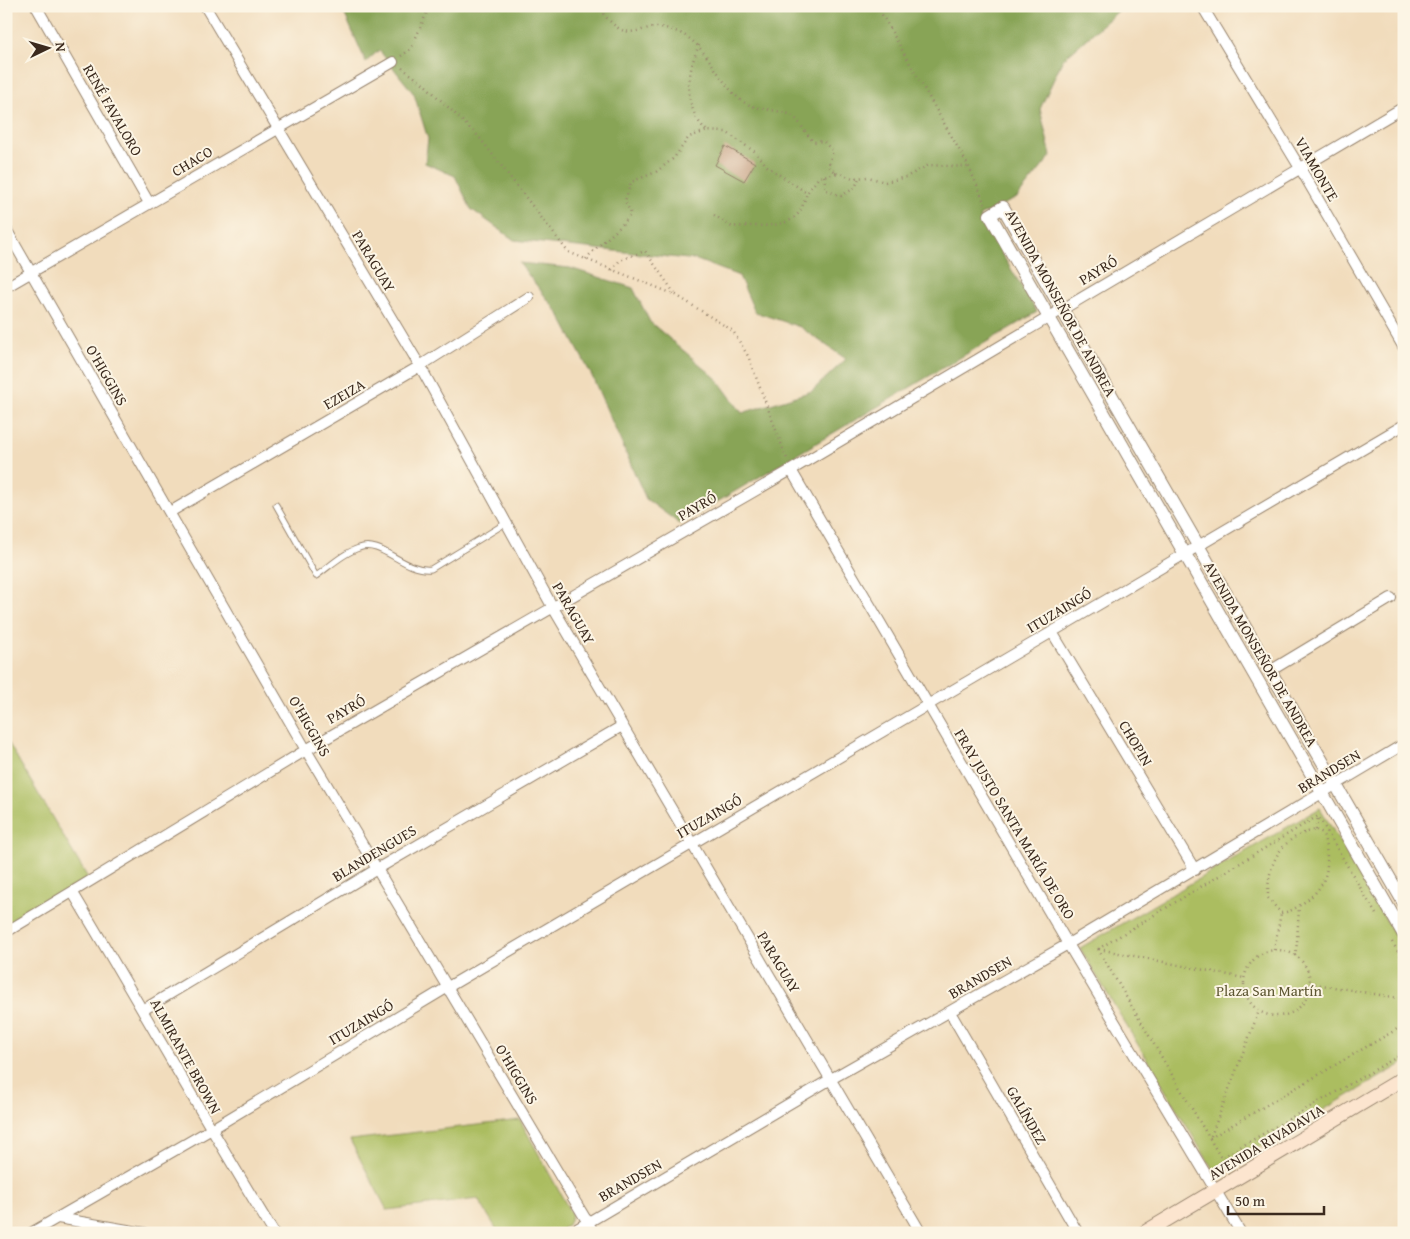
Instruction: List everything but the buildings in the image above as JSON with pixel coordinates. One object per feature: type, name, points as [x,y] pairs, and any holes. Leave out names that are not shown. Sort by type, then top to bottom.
[{"type":"main road","name":"AVENIDA RIVADAVIA","points":[[1144,1233],[1404,1078]]},
{"type":"street","name":"RENÉ FAVALORO","points":[[36,6],[149,204]]},
{"type":"street","name":"PARAGUAY","points":[[205,6],[276,128],[420,366],[552,606],[921,1233]]},
{"type":"street","name":"VIAMONTE","points":[[1202,6],[1300,168],[1404,348]]},
{"type":"street","name":"CHACO","points":[[6,287],[276,128],[393,62]]},
{"type":"street","name":"PAYRÓ","points":[[6,932],[306,750],[552,606],[791,470],[1404,107]]},
{"type":"street","name":"AVENIDA MONSEÑOR DE ANDREA","points":[[1404,903],[1003,207],[990,215],[1404,935]]},
{"type":"street","name":"O'HIGGINS","points":[[6,229],[306,750],[594,1233]]},
{"type":"street","name":"EZEIZA","points":[[170,512],[420,366],[529,297]]},
{"type":"street","name":"ITUZAINGÓ","points":[[31,1233],[210,1130],[448,987],[1404,425]]},
{"type":"street","name":"FRAY JUSTO SANTA MARÍA DE ORO","points":[[791,470],[927,705],[1241,1233]]},
{"type":"street","points":[[1270,671],[1392,598]]},
{"type":"street","name":"CHOPIN","points":[[1052,632],[1195,870]]},
{"type":"street","name":"BLANDENGUES","points":[[143,1010],[377,868],[622,726]]},
{"type":"street","name":"BRANDSEN","points":[[570,1233],[1195,870],[1404,744]]},
{"type":"street","name":"ALMIRANTE BROWN","points":[[73,893],[143,1010],[210,1130],[274,1233]]},
{"type":"street","name":"GALÍNDEZ","points":[[950,1012],[1078,1233]]},
{"type":"street","points":[[58,1218],[145,1233]]},
{"type":"lane","points":[[276,505],[316,576],[360,547],[375,546],[410,567],[420,570],[431,569],[506,523]]},
{"type":"path","points":[[426,6],[427,12],[411,49],[393,62],[424,84],[479,137],[568,252],[676,295],[733,331],[748,356],[791,470]]},
{"type":"path","points":[[597,6],[605,16],[624,31],[641,31],[659,27],[678,33],[699,45],[736,96],[747,105],[770,112],[791,114],[799,121],[805,134],[814,142],[823,141],[833,151],[828,167],[836,173],[859,178],[868,177],[886,182],[906,177],[928,165],[970,167]]},
{"type":"path","points":[[876,6],[970,167],[990,215]]},
{"type":"path","points":[[699,45],[690,72],[688,94],[697,122],[707,132]]},
{"type":"path","points":[[586,259],[595,247],[621,229],[631,214],[626,201],[631,182],[656,172],[674,158],[689,137],[707,132],[726,132],[754,152],[768,167],[807,193]]},
{"type":"path","points":[[714,216],[732,227],[751,224],[767,226],[785,222],[799,213],[807,193],[819,177],[836,173]]},
{"type":"path","points":[[824,176],[826,190],[841,196],[855,188],[859,178]]},
{"type":"path","points":[[612,270],[620,260],[645,251],[676,295]]},
{"type":"path","points":[[1316,830],[1318,816]]},
{"type":"path","points":[[1318,816],[1379,918]]},
{"type":"path","points":[[1098,949],[1318,816]]},
{"type":"path","points":[[1316,830],[1323,833],[1327,851],[1326,880],[1309,900],[1289,912],[1281,913],[1268,898],[1267,880],[1276,854],[1302,832],[1316,830]]},
{"type":"path","points":[[1294,956],[1298,936],[1299,906]]},
{"type":"path","points":[[1274,950],[1281,913]]},
{"type":"path","points":[[1389,936],[1404,961]]},
{"type":"path","points":[[1098,949],[1244,978]]},
{"type":"path","points":[[1098,949],[1222,1158],[1404,1053]]},
{"type":"path","points":[[1274,950],[1285,951],[1303,963],[1310,983],[1303,1003],[1295,1011],[1285,1015],[1274,1016],[1259,1011],[1248,999],[1244,978],[1254,959],[1274,950]]},
{"type":"path","points":[[1310,983],[1404,999]]},
{"type":"path","points":[[1210,1138],[1259,1011]]},
{"type":"path","points":[[1210,1138],[1404,1025]]},
{"type":"green space","points":[[341,6],[1124,6],[1063,59],[1040,109],[1051,156],[1017,198],[979,216],[1037,312],[680,524],[646,499],[592,376],[559,314],[519,263],[570,268],[633,288],[650,322],[717,379],[742,413],[812,391],[846,359],[800,327],[755,312],[739,276],[697,260],[514,240],[471,209],[455,176],[425,163],[428,139],[414,94],[379,50],[366,62]]},
{"type":"green space","points":[[6,739],[88,878],[6,927]]},
{"type":"green space","name":"Plaza San Martín","points":[[1320,808],[1404,950],[1404,1063],[1215,1173],[1080,948]]},
{"type":"green space","points":[[520,1120],[572,1215],[568,1225],[556,1233],[499,1233],[478,1199],[387,1210],[350,1140]]}]
